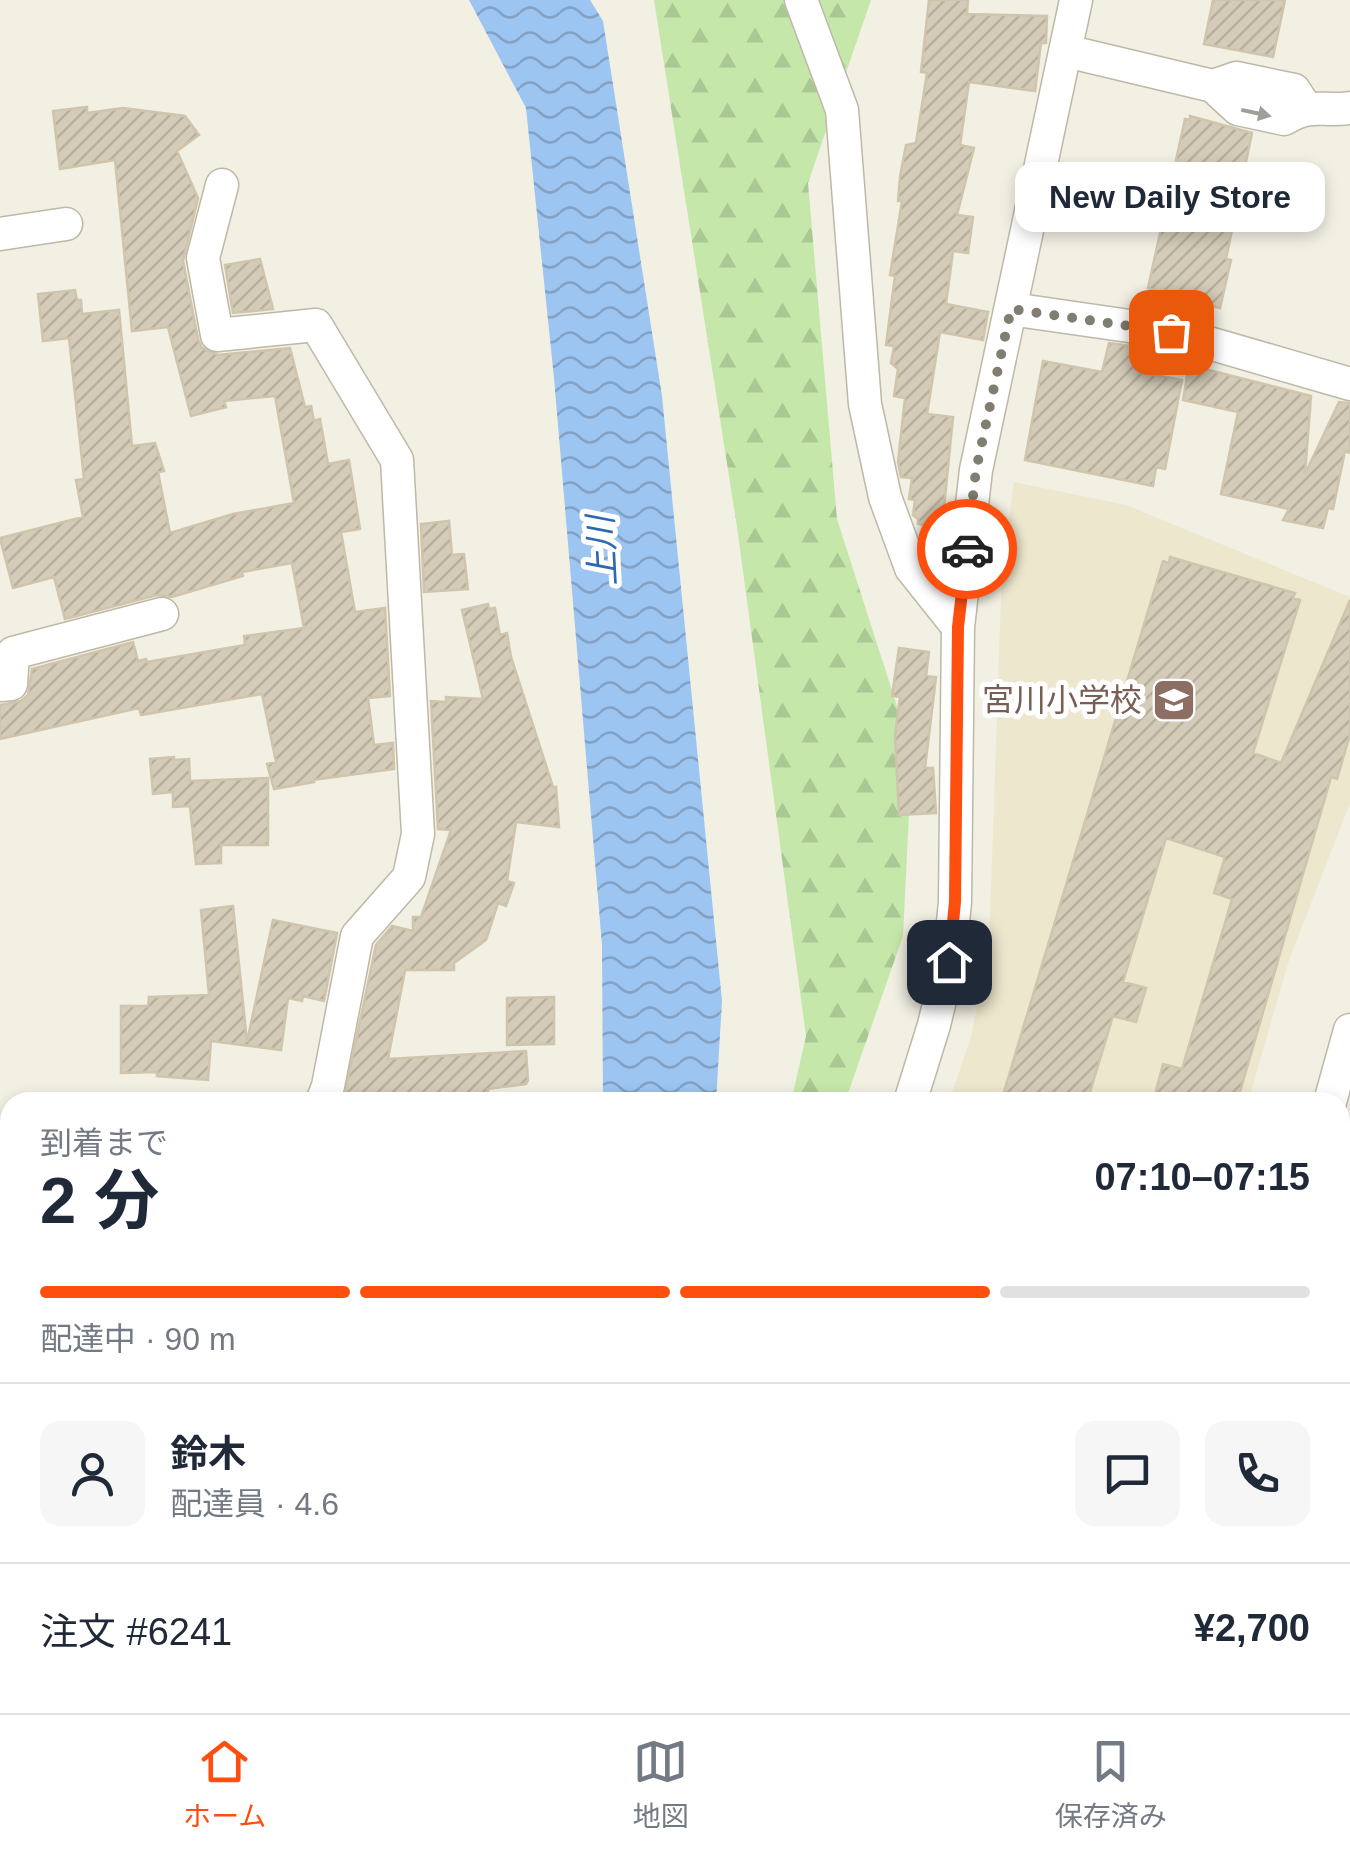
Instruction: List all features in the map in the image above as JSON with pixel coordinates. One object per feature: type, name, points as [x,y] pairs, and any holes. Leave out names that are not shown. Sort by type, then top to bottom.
[{"type":"street","points":[[801,0],[842,110],[865,404],[885,496],[911,568],[958,627]]},
{"type":"street","points":[[913,1092],[949,962],[955,902],[958,627],[976,470],[1076,0]]},
{"type":"street","points":[[1066,50],[1213,86],[1238,109],[1284,119],[1304,107],[1350,108]]},
{"type":"street","points":[[222,186],[203,258],[217,335],[316,325],[397,460],[418,834],[409,876],[357,936],[326,1092]]},
{"type":"street","points":[[0,234],[66,224]]},
{"type":"street","points":[[1011,309],[1171,332],[1350,384]]},
{"type":"street","points":[[0,685],[11,684],[14,653],[162,614]]},
{"type":"street","points":[[1333,1092],[1350,1030]]},
{"type":"shaded area","name":"宮川小学校","points":[[1014,482],[1126,505],[1350,597],[1350,803],[1289,960],[1251,1092],[952,1092],[971,1037],[989,948],[1002,570]]},
{"type":"green space","points":[[654,0],[871,0],[808,183],[837,519],[912,753],[903,936],[848,1092],[793,1092],[806,1036],[737,527]]},
{"type":"water","name":"上川","points":[[469,0],[590,0],[603,21],[662,396],[722,1001],[717,1092],[603,1092],[602,945],[554,378],[526,108]]},
{"type":"building","points":[[929,0],[968,0],[967,14],[1047,16],[1046,43],[1041,43],[1035,91],[969,82],[960,145],[974,148],[957,215],[973,217],[968,253],[953,251],[946,304],[988,312],[983,340],[940,332],[927,414],[953,417],[942,528],[918,524],[913,515],[915,500],[909,499],[912,478],[901,477],[898,462],[905,398],[894,396],[898,369],[891,363],[894,346],[886,345],[895,276],[890,275],[902,201],[898,201],[900,177],[906,145],[916,143],[927,73],[921,72]]},
{"type":"building","points":[[1213,0],[1285,0],[1273,57],[1204,44]]},
{"type":"building","points":[[87,107],[87,113],[123,108],[185,116],[199,135],[177,151],[198,198],[183,261],[198,339],[202,348],[218,355],[290,348],[305,407],[311,406],[314,421],[320,419],[328,464],[349,460],[360,529],[341,532],[355,612],[385,608],[390,696],[368,698],[374,745],[393,743],[394,769],[274,789],[267,764],[276,762],[262,694],[141,715],[139,708],[0,739],[0,705],[21,701],[28,695],[32,669],[133,642],[138,661],[147,662],[245,645],[244,636],[304,628],[292,563],[242,572],[243,576],[172,597],[157,595],[65,619],[54,577],[13,588],[0,538],[83,517],[76,480],[84,479],[69,338],[43,341],[38,294],[75,290],[82,314],[119,310],[132,446],[155,443],[164,471],[158,472],[170,533],[233,514],[294,503],[275,396],[224,401],[226,407],[191,416],[168,327],[132,331],[115,160],[60,169],[53,111]]},
{"type":"building","points":[[1190,116],[1252,133],[1220,308],[1151,292],[1148,288],[1185,119],[1190,120]]},
{"type":"building","points":[[260,259],[273,309],[233,313],[225,265]]},
{"type":"building","points":[[1109,343],[1144,348],[1138,372],[1182,380],[1165,469],[1156,467],[1153,486],[1025,460],[1043,361],[1102,372]]},
{"type":"building","points":[[1189,365],[1311,396],[1305,474],[1339,402],[1350,403],[1350,453],[1345,451],[1333,509],[1328,508],[1323,528],[1283,520],[1289,509],[1221,494],[1238,412],[1183,400]]},
{"type":"building","points":[[449,521],[452,555],[464,554],[468,589],[424,592],[421,524]]},
{"type":"building","points":[[1170,557],[1295,593],[1293,598],[1300,600],[1253,753],[1281,763],[1350,600],[1350,734],[1337,779],[1331,777],[1240,1092],[1156,1092],[1163,1064],[1182,1069],[1232,899],[1214,893],[1225,857],[1166,838],[1123,982],[1146,988],[1136,1022],[1113,1016],[1090,1092],[1004,1092],[1163,561],[1169,563]]},
{"type":"building","points":[[488,604],[489,609],[495,608],[500,635],[507,633],[511,657],[556,787],[559,827],[516,822],[507,881],[514,883],[506,906],[498,903],[486,940],[454,963],[454,970],[405,970],[388,1059],[526,1051],[528,1080],[526,1084],[488,1092],[345,1092],[376,945],[392,926],[413,931],[413,917],[421,917],[451,830],[438,829],[431,701],[446,702],[446,697],[483,699],[462,610]]},
{"type":"building","points":[[899,648],[929,652],[926,676],[936,677],[925,768],[933,768],[936,813],[899,815],[895,735],[900,697],[892,696]]},
{"type":"building","points":[[150,759],[189,759],[190,781],[268,778],[268,845],[221,845],[221,863],[196,864],[190,806],[173,807],[173,792],[153,794]]},
{"type":"building","points":[[233,906],[247,1042],[273,920],[337,933],[324,1001],[303,996],[302,1001],[288,998],[281,1050],[211,1041],[208,1080],[157,1076],[157,1072],[121,1073],[121,1006],[148,1006],[149,997],[209,995],[201,910]]},
{"type":"building","points":[[554,997],[554,1044],[507,1045],[507,998]]},
{"type":"way so far","points":[[967,549],[976,470],[1011,309],[1171,332]]},
{"type":"place","name":"New Daily Store","points":[[1171,332]]},
{"type":"place","name":"宮川小学校","points":[[1174,700]]},
{"type":"route","points":[[949,962],[955,902],[958,627],[967,549]]}]
